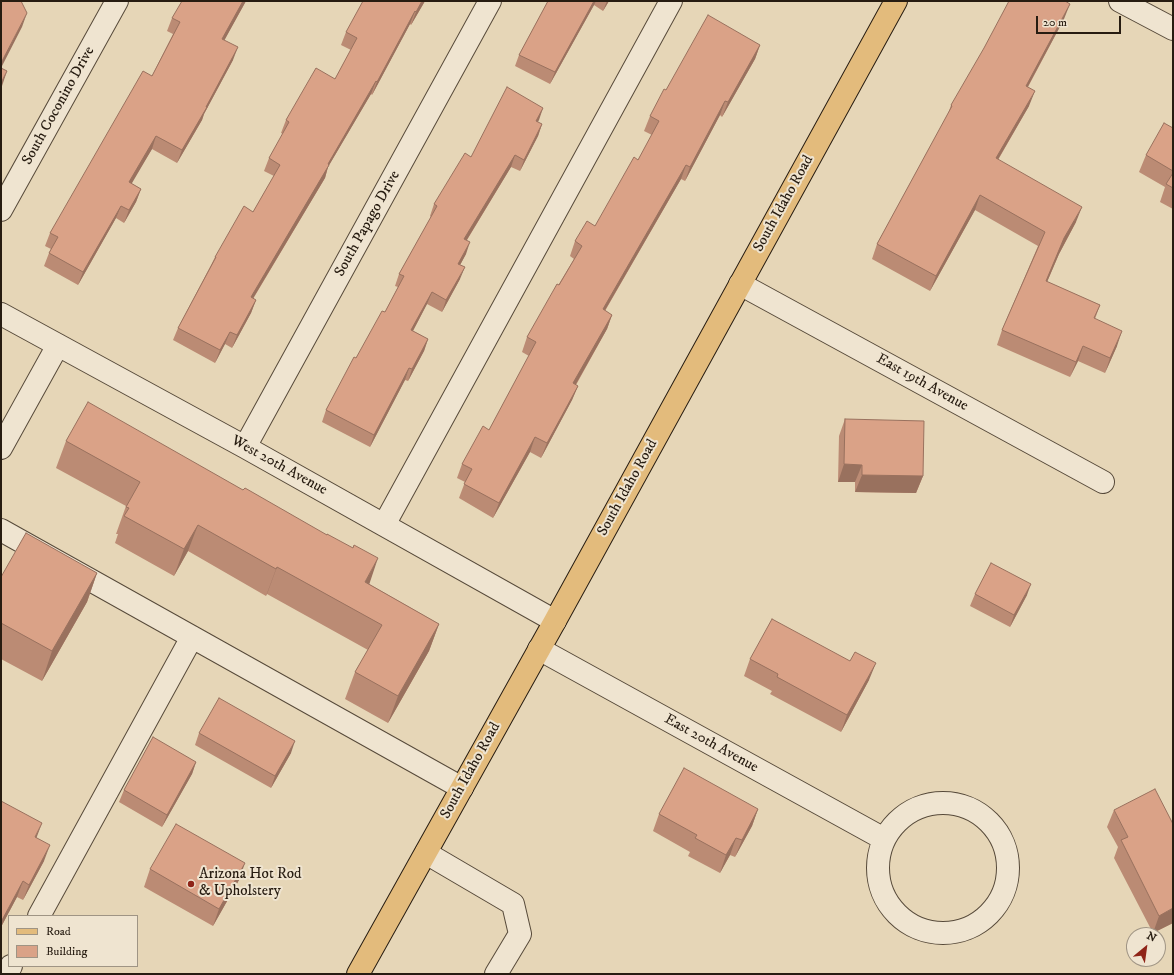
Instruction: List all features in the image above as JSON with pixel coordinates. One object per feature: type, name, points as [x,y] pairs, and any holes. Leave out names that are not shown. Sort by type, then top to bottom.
[{"type":"main road","name":"South Idaho Road","points":[[358,974],[555,621],[896,1]]},
{"type":"street","name":"South Coconino Drive","points":[[1,210],[117,1]]},
{"type":"street","name":"South Papago Drive","points":[[245,447],[490,1]]},
{"type":"street","points":[[384,525],[671,1]]},
{"type":"street","points":[[1120,1],[1173,29]]},
{"type":"street","name":"East 19th Avenue","points":[[740,284],[1103,482]]},
{"type":"street","name":"West 20th Avenue","points":[[1,314],[245,447],[555,621]]},
{"type":"street","points":[[1,448],[58,345]]},
{"type":"street","points":[[1,530],[462,788]]},
{"type":"street","points":[[40,915],[192,637]]},
{"type":"street","name":"East 20th Avenue","points":[[539,649],[884,839]]},
{"type":"street","points":[[935,802],[957,804],[977,812],[994,826],[1005,845],[1009,866],[1006,888],[996,907],[981,922],[961,931],[940,933],[919,929],[900,918],[886,901],[879,881],[878,860],[884,839],[896,822],[914,809],[935,802]]},
{"type":"street","points":[[426,853],[513,904],[520,934],[496,974]]},
{"type":"building","points":[[1,1],[21,1],[27,13],[1,63]]},
{"type":"building","points":[[182,1],[243,1],[222,39],[238,47],[207,107],[182,150],[156,136],[129,182],[141,189],[129,210],[121,206],[83,272],[49,253],[58,237],[50,233],[143,71],[152,76],[180,22],[172,18]]},
{"type":"building","points":[[363,1],[422,1],[416,12],[415,11],[377,82],[376,81],[328,164],[329,165],[251,297],[256,300],[237,335],[230,332],[220,350],[178,328],[215,257],[244,206],[253,212],[280,165],[269,158],[289,122],[286,120],[316,68],[335,79],[357,38],[346,32]]},
{"type":"building","points":[[548,1],[594,1],[555,72],[519,55]]},
{"type":"building","points":[[1009,1],[1065,1],[1070,4],[1026,86],[1035,91],[996,158],[1082,207],[1064,238],[1046,281],[1100,305],[1094,318],[1122,331],[1110,358],[1083,346],[1076,362],[1002,330],[1045,232],[980,195],[936,276],[877,244],[952,106],[951,105]]},
{"type":"building","points":[[708,15],[760,45],[728,102],[725,101],[690,167],[686,165],[603,309],[612,315],[573,383],[578,386],[547,443],[535,437],[499,503],[464,484],[472,469],[462,464],[483,426],[489,430],[536,342],[527,337],[557,284],[559,285],[582,246],[575,241],[587,221],[595,226],[634,157],[638,160],[659,121],[650,116],[664,89],[666,90]]},
{"type":"building","points":[[1,68],[7,71],[1,83]]},
{"type":"building","points":[[507,87],[543,108],[536,121],[542,124],[524,160],[515,155],[464,239],[470,242],[458,264],[465,267],[446,300],[432,292],[411,330],[428,339],[412,369],[409,368],[374,435],[326,410],[354,357],[356,358],[382,311],[385,312],[404,276],[399,274],[437,206],[434,204],[465,153],[471,157]]},
{"type":"building","points":[[1164,123],[1173,128],[1173,171],[1146,155]]},
{"type":"building","points":[[1173,173],[1173,188],[1166,184]]},
{"type":"building","points":[[88,402],[243,490],[245,488],[327,535],[353,548],[354,545],[378,558],[365,582],[439,624],[398,696],[355,672],[382,625],[277,567],[276,569],[198,525],[184,549],[124,516],[129,508],[126,507],[140,482],[66,441]]},
{"type":"building","points":[[845,419],[924,421],[923,476],[862,475],[862,465],[844,464]]},
{"type":"building","points":[[26,533],[97,573],[52,651],[1,623],[1,577]]},
{"type":"building","points":[[991,563],[1031,584],[1014,615],[975,594]]},
{"type":"building","points":[[772,619],[850,661],[855,652],[876,663],[847,715],[777,677],[778,674],[750,659]]},
{"type":"building","points":[[219,698],[295,741],[275,776],[199,733]]},
{"type":"building","points":[[153,737],[196,762],[167,815],[124,790]]},
{"type":"building","points":[[684,768],[758,809],[742,840],[736,838],[726,855],[695,838],[697,835],[659,814]]},
{"type":"building","points":[[1155,789],[1173,824],[1173,908],[1159,916],[1121,840],[1128,837],[1114,810]]},
{"type":"building","points":[[1,801],[42,823],[35,837],[50,845],[29,885],[23,881],[1,922]]},
{"type":"building","name":"Arizona Hot Rod & Upholstery","points":[[176,824],[245,863],[219,909],[150,869]]},
{"type":"place","name":"Arizona Hot Rod & Upholstery","points":[[191,884]]}]
